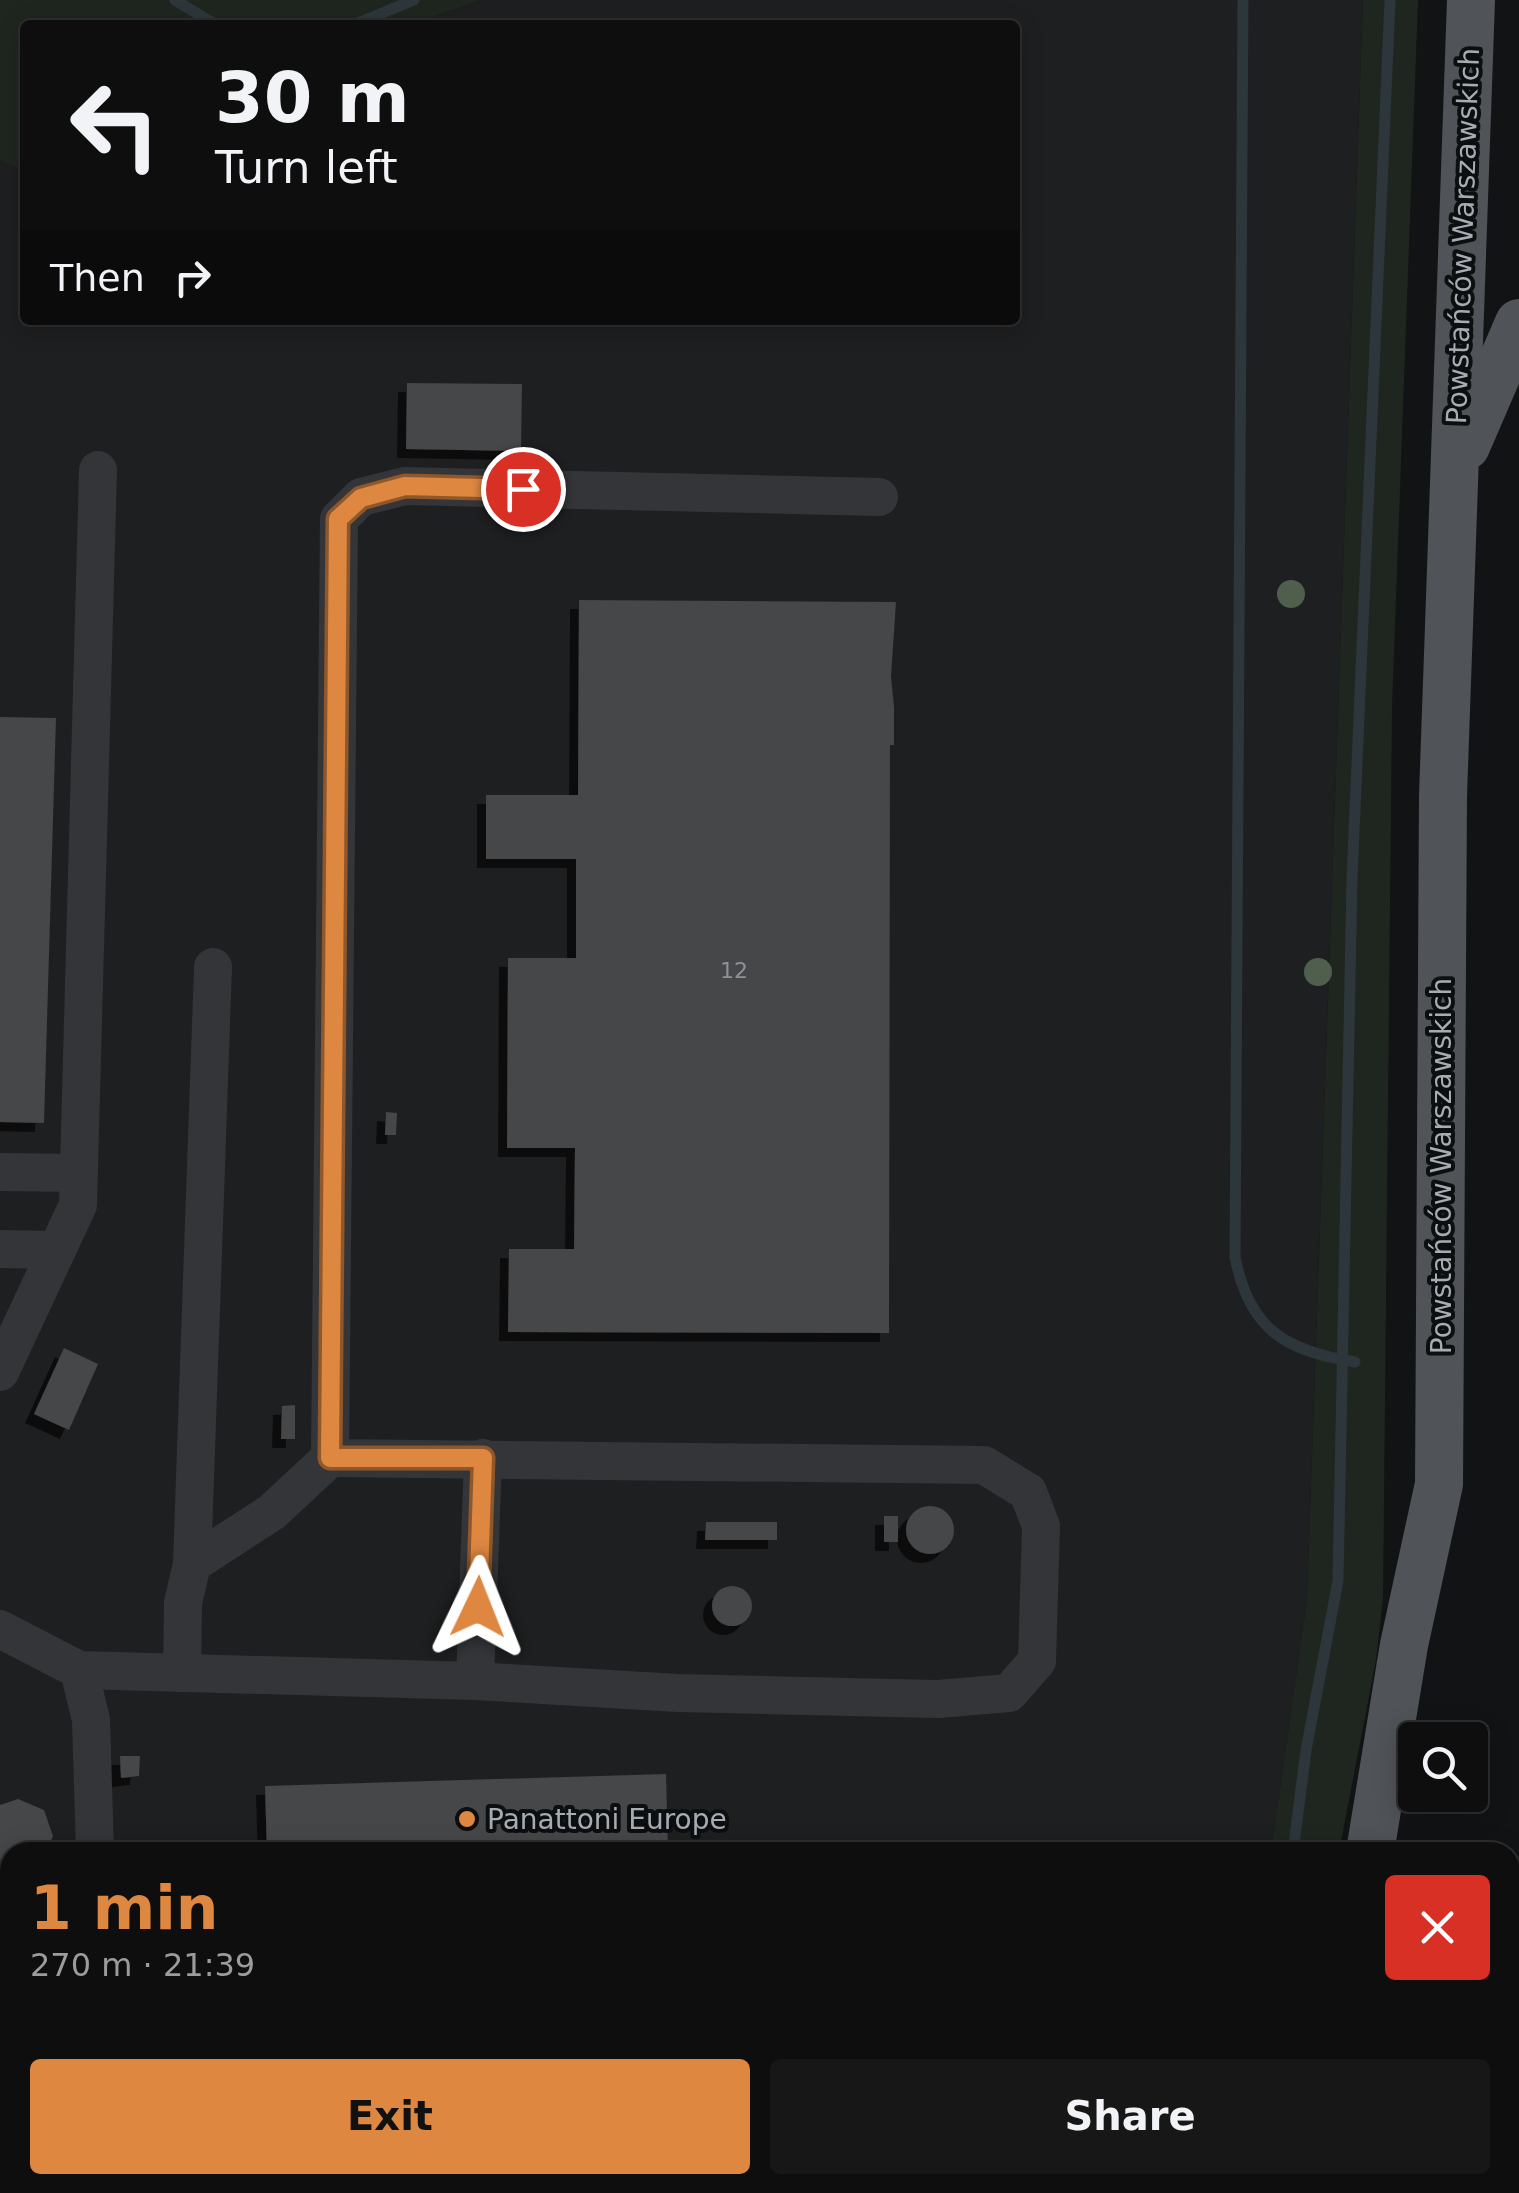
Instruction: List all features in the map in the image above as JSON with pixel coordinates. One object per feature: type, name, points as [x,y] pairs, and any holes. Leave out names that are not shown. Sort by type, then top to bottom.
[{"type":"main road","name":"Powstańców Warszawskich","points":[[1372,1842],[1404,1646],[1439,1484],[1442,796],[1471,0]]},
{"type":"main road","name":"Powstańców Warszawskich","points":[[1454,472],[1519,323]]},
{"type":"street","points":[[3,1357],[78,1206],[98,470]]},
{"type":"street","points":[[330,1458],[338,519],[361,498],[405,486],[879,497]]},
{"type":"street","points":[[182,1673],[183,1604],[192,1564],[213,966]]},
{"type":"street","points":[[0,1172],[79,1173]]},
{"type":"street","points":[[0,1248],[57,1250]]},
{"type":"street","points":[[0,1629],[79,1670],[475,1681],[678,1693],[938,1700],[1009,1694],[1037,1661],[1041,1526],[1028,1492],[984,1466],[330,1458],[272,1512],[192,1564]]},
{"type":"street","points":[[475,1681],[483,1458]]},
{"type":"street","points":[[79,1670],[92,1720],[95,1842]]},
{"type":"shaded area","points":[[0,0],[1363,0],[1307,1599],[1272,1842],[0,1842]]},
{"type":"shaded area","points":[[0,0],[480,0],[422,20],[20,20],[20,169],[0,160]]},
{"type":"shaded area","points":[[1363,0],[1418,0],[1392,707],[1383,1598],[1376,1660],[1341,1842],[1272,1842],[1307,1599]]},
{"type":"building","points":[[407,383],[522,384],[521,451],[406,449]]},
{"type":"building","points":[[579,600],[896,602],[891,676],[894,745],[890,745],[889,1333],[508,1332],[509,1249],[574,1249],[575,1148],[507,1148],[508,958],[576,958],[576,859],[486,859],[486,795],[578,795]]},
{"type":"building","points":[[0,717],[56,718],[44,1123],[0,1122]]},
{"type":"building","points":[[386,1112],[397,1113],[396,1135],[385,1135]]},
{"type":"building","points":[[64,1348],[98,1364],[69,1430],[34,1414]]},
{"type":"building","points":[[295,1405],[295,1439],[281,1439],[282,1406]]},
{"type":"building","points":[[930,1506],[947,1513],[954,1530],[947,1547],[930,1554],[913,1547],[906,1530],[913,1513]]},
{"type":"building","points":[[884,1516],[898,1516],[898,1542],[884,1542]]},
{"type":"building","points":[[706,1522],[777,1522],[777,1540],[705,1540]]},
{"type":"building","points":[[732,1586],[746,1592],[752,1606],[746,1620],[732,1626],[718,1620],[712,1606],[718,1592]]},
{"type":"building","points":[[120,1756],[140,1756],[139,1776],[121,1778]]},
{"type":"building","name":"Panattoni Europe","points":[[666,1774],[668,1842],[267,1842],[265,1786]]},
{"type":"building","points":[[18,1799],[44,1810],[53,1836],[50,1842],[0,1842],[0,1805]]},
{"type":"waterway","points":[[175,0],[208,20]]},
{"type":"waterway","points":[[365,20],[414,0]]},
{"type":"waterway","points":[[1243,0],[1235,1257],[1250,1302],[1274,1332],[1309,1351],[1355,1362]]},
{"type":"waterway","points":[[1294,1842],[1306,1750],[1338,1581],[1352,879],[1390,0]]},
{"type":"place","name":"Panattoni Europe","points":[[467,1819]]},
{"type":"route","points":[[478,1607],[483,1458],[330,1458],[329,1215],[338,519],[361,498],[405,486],[523,489]]}]
